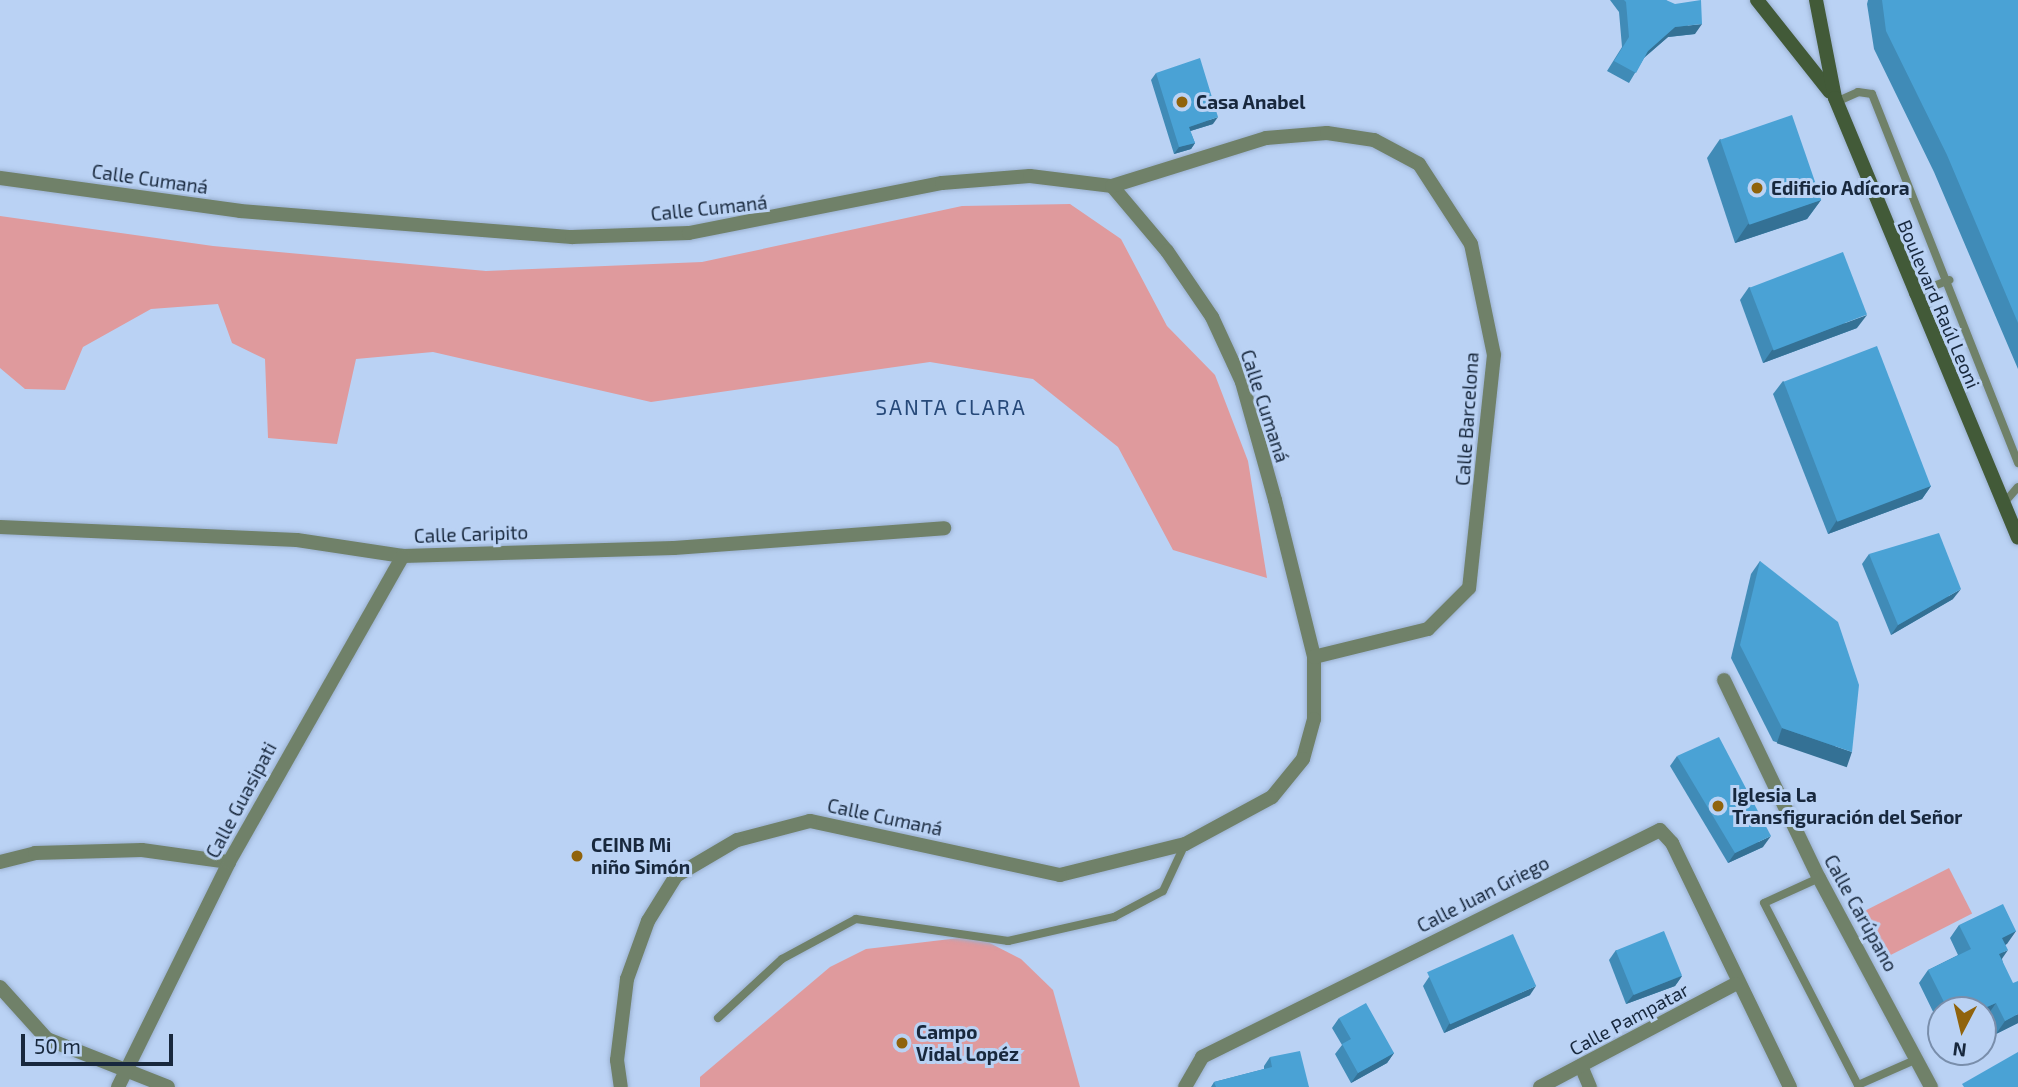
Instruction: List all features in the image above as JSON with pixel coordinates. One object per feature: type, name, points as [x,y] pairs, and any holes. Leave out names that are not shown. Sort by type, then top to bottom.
[{"type":"main road","points":[[1757,0],[1835,100]]},
{"type":"main road","name":"Boulevard Raúl Leoni","points":[[1816,0],[1835,100],[1913,294],[2017,532]]},
{"type":"street","name":"Calle Barcelona","points":[[1112,187],[1266,138],[1350,137],[1374,141],[1419,164],[1471,244],[1494,355],[1469,588],[1428,629],[1314,657]]},
{"type":"street","name":"Calle Cumaná","points":[[0,178],[240,211],[572,237],[702,231],[942,183],[1030,176],[1112,187],[1212,317],[1242,382],[1314,657],[1314,719],[1303,760],[1272,797],[1185,844],[1060,875],[810,821],[737,840],[676,876],[649,921],[627,979],[617,1060],[621,1087]]},
{"type":"street","name":"Calle Caripito","points":[[0,527],[297,540],[403,556],[674,548],[944,528]]},
{"type":"street","name":"Calle Guasipati","points":[[118,1087],[129,1071],[229,862],[403,556]]},
{"type":"street","name":"Calle Carúpano","points":[[1724,680],[1819,878],[1931,1087]]},
{"type":"street","name":"Calle Juan Griego","points":[[1185,1087],[1202,1057],[1660,830],[1672,843],[1735,984]]},
{"type":"street","points":[[0,862],[34,853],[105,850],[229,862]]},
{"type":"street","points":[[1735,984],[1790,1087]]},
{"type":"street","name":"Calle Pampatar","points":[[1540,1087],[1735,984]]},
{"type":"street","points":[[0,987],[47,1039],[168,1087]]},
{"type":"street","points":[[1581,1066],[1590,1087]]},
{"type":"lane","points":[[1835,100],[1858,92],[1872,94],[1949,279],[2018,463]]},
{"type":"lane","points":[[1913,294],[1949,279]]},
{"type":"lane","points":[[2003,503],[2018,487]]},
{"type":"lane","points":[[718,1018],[782,959],[856,919],[1007,941],[1114,918],[1163,891],[1185,844]]},
{"type":"lane","points":[[1819,878],[1764,903],[1858,1085],[1917,1059]]},
{"type":"shaded area","points":[[1070,204],[1121,239],[1167,326],[1215,375],[1248,461],[1267,578],[1173,550],[1118,447],[1033,379],[930,362],[651,402],[433,352],[356,359],[337,444],[268,438],[265,359],[232,343],[218,304],[151,309],[83,347],[65,390],[25,389],[0,368],[0,216],[213,246],[486,271],[702,262],[962,206]]},
{"type":"shaded area","points":[[1949,868],[1972,913],[1886,957],[1863,912]]},
{"type":"shaded area","name":"Campo Vidal Lopéz","points":[[976,936],[1021,959],[1053,990],[1080,1087],[700,1087],[700,1077],[830,967],[866,949]]},
{"type":"building","points":[[1624,0],[1666,0],[1675,4],[1701,0],[1702,24],[1675,27],[1648,51],[1636,73],[1614,61],[1629,37]]},
{"type":"building","points":[[1882,0],[2018,0],[2018,323],[1947,155],[1886,31]]},
{"type":"building","name":"Casa Anabel","points":[[1200,58],[1218,117],[1189,127],[1195,143],[1179,147],[1156,73]]},
{"type":"building","name":"Edificio Adícora","points":[[1792,115],[1821,200],[1749,225],[1720,140]]},
{"type":"building","points":[[1843,252],[1867,315],[1774,350],[1750,288]]},
{"type":"building","points":[[1877,346],[1931,486],[1837,522],[1784,382]]},
{"type":"building","points":[[1939,533],[1961,589],[1898,625],[1869,554]]},
{"type":"building","points":[[1760,561],[1838,622],[1859,685],[1852,752],[1782,728],[1740,645]]},
{"type":"building","name":"Iglesia La Transfiguración del Señor","points":[[1719,737],[1771,836],[1735,853],[1677,756]]},
{"type":"building","points":[[2003,904],[2016,931],[2002,938],[2008,950],[1999,954],[2013,983],[2018,981],[2018,1014],[2005,1021],[1997,1005],[1997,996],[1941,996],[1928,970],[1971,949],[1959,925]]},
{"type":"building","points":[[1664,931],[1682,976],[1634,995],[1616,950]]},
{"type":"building","points":[[1513,934],[1536,986],[1450,1024],[1427,972]]},
{"type":"building","points":[[1366,1003],[1394,1053],[1358,1073],[1342,1044],[1351,1039],[1339,1018]]},
{"type":"building","points":[[1300,1051],[1309,1087],[1216,1087],[1214,1082],[1272,1067],[1270,1057]]},
{"type":"building","points":[[2018,1052],[2018,1087],[1964,1087],[1962,1084],[1997,1066]]},
{"type":"place","name":"Casa Anabel","points":[[1182,102]]},
{"type":"place","name":"Edificio Adícora","points":[[1757,188]]},
{"type":"place","name":"Iglesia La Transfiguración del Señor","points":[[1718,806]]},
{"type":"place","name":"CEINB Mi niño Simón","points":[[577,856]]},
{"type":"place","name":"Campo Vidal Lopéz","points":[[902,1043]]},
{"type":"district","name":"SANTA CLARA","points":[[951,407]]}]
